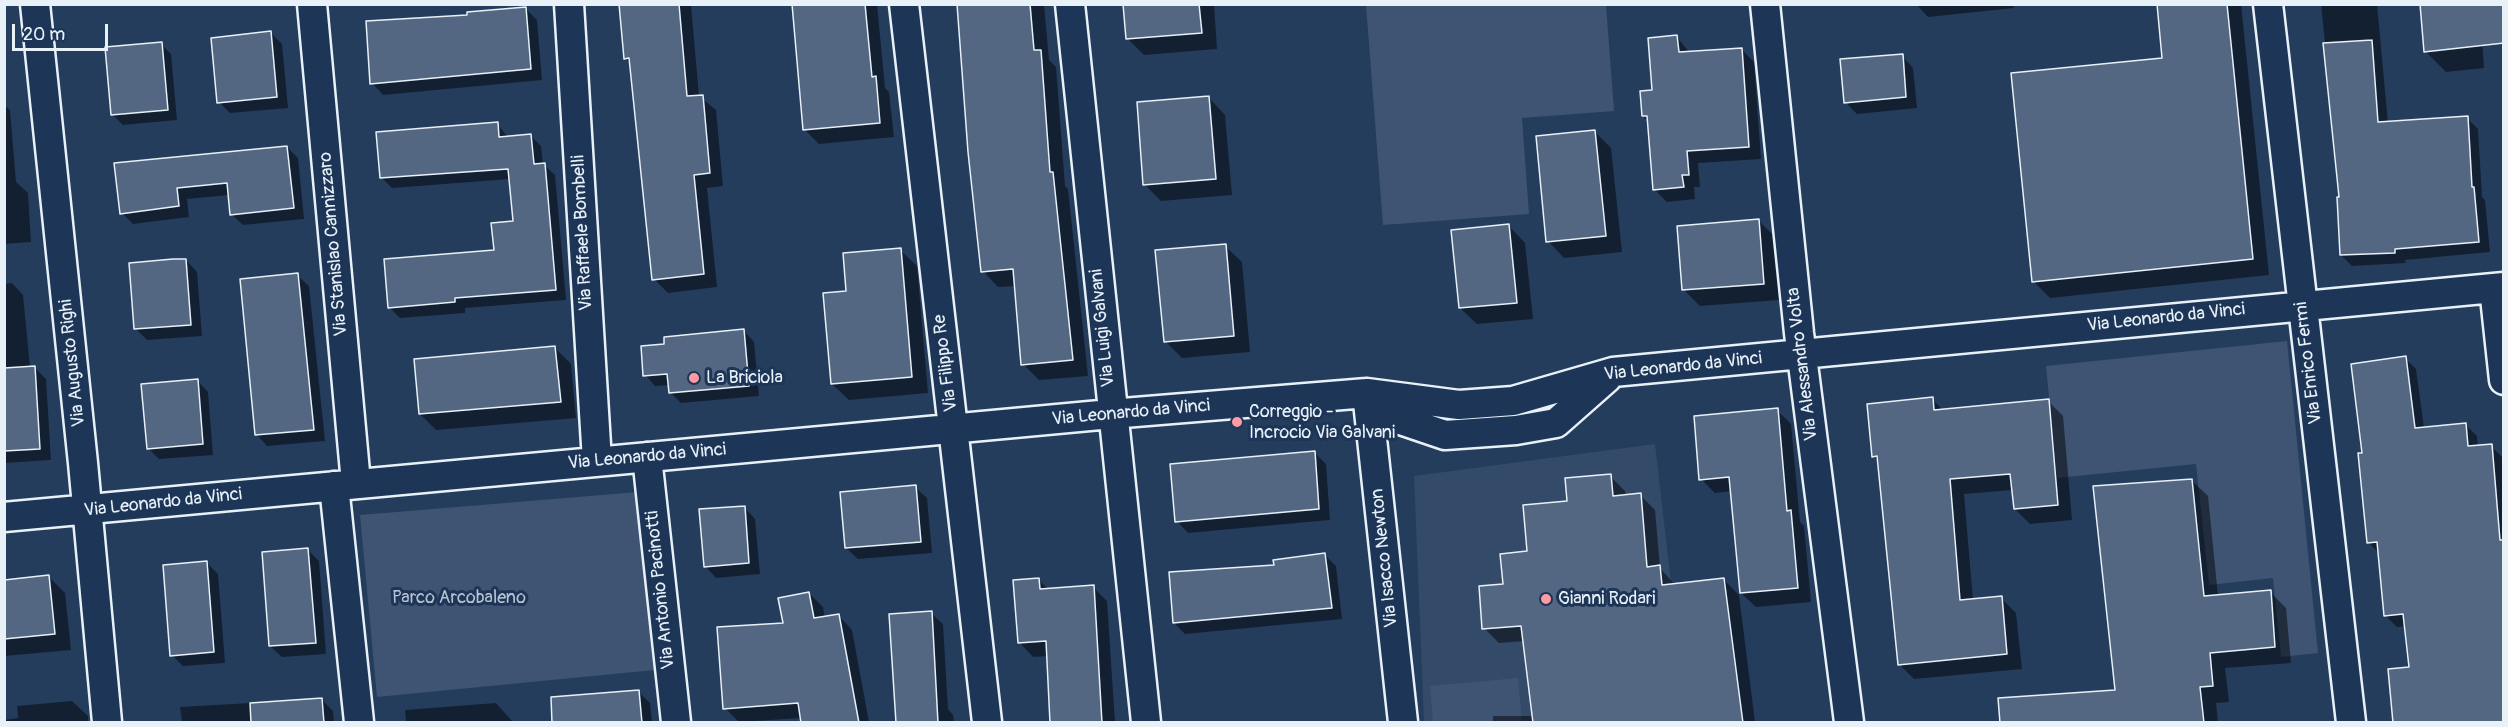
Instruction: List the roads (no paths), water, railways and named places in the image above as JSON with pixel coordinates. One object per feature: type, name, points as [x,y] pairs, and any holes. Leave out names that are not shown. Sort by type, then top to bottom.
[{"type":"street","name":"Via Augusto Righi","points":[[34,4],[88,510],[107,723]]},
{"type":"street","name":"Via Stanislao Cannizzaro","points":[[312,4],[345,485]]},
{"type":"street","name":"Via Raffaele Bombelli","points":[[569,4],[597,461]]},
{"type":"street","name":"Via Filippo Re","points":[[904,4],[987,723]]},
{"type":"street","name":"Via Luigi Galvani","points":[[1070,4],[1111,414],[1146,723]]},
{"type":"street","name":"Via Alessandro Volta","points":[[1765,4],[1802,355],[1849,723]]},
{"type":"street","name":"Via Enrico Fermi","points":[[2268,4],[2351,723]]},
{"type":"street","name":"Via Leonardo da Vinci","points":[[4,517],[954,428],[1367,393],[1389,416],[1445,435],[1516,430],[1556,423],[1613,372],[2302,304],[2499,288]]},
{"type":"street","points":[[2499,288],[2504,380]]},
{"type":"street","name":"Via Isacco Newton","points":[[1367,393],[1403,723]]},
{"type":"street","name":"Via Antonio Pacinotti","points":[[647,457],[676,723]]},
{"type":"street","points":[[345,485],[359,723]]},
{"type":"place","name":"La Briciola","points":[[694,378]]},
{"type":"place","name":"Correggio - Incrocio Via Galvani","points":[[1237,422]]},
{"type":"place","name":"Gianni Rodari","points":[[1546,599]]},
{"type":"park label","name":"Parco Arcobaleno","points":[[459,598]]}]
